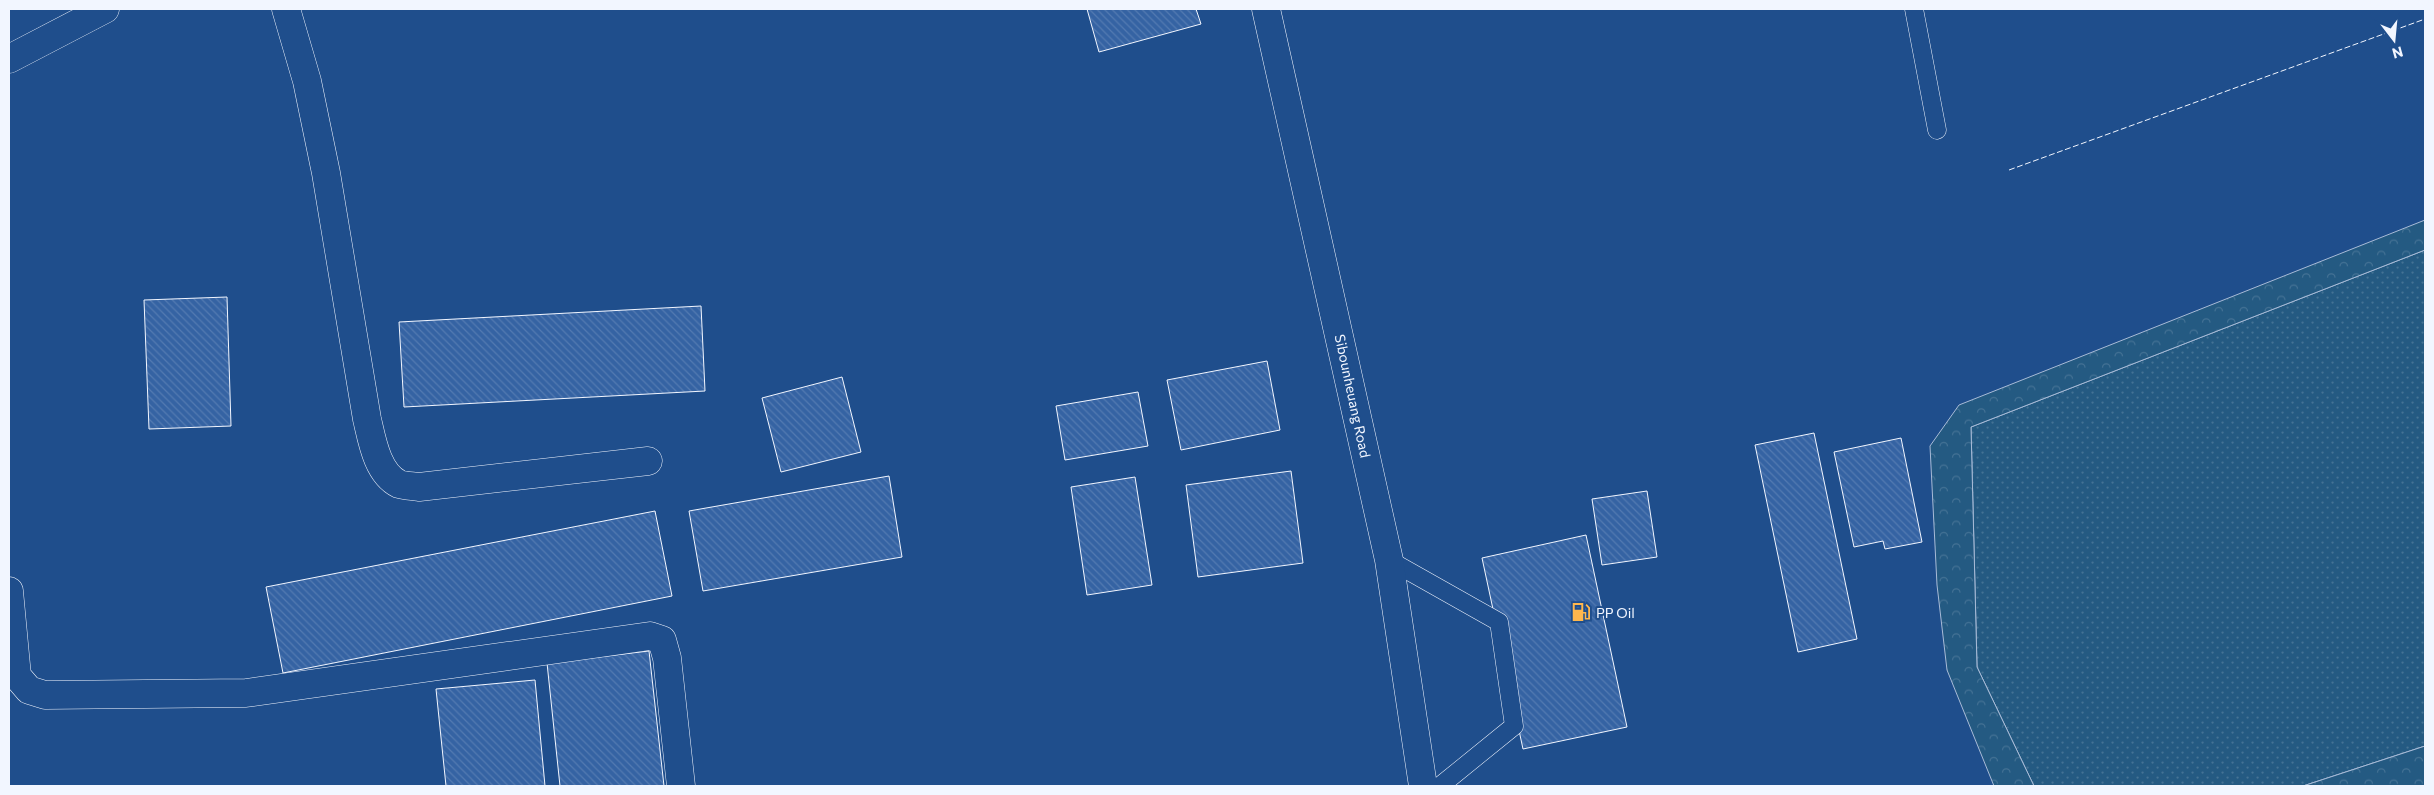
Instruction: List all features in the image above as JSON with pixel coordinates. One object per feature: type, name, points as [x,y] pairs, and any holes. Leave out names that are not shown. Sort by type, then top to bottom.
[{"type":"street","points":[[9,59],[105,9]]},
{"type":"street","points":[[286,9],[307,81],[326,173],[367,419],[374,446],[384,470],[399,484],[419,487],[648,461]]},
{"type":"street","name":"Sibounheuang Road","points":[[1266,9],[1389,560],[1423,786]]},
{"type":"street","points":[[9,591],[17,676],[29,690],[45,695],[246,693],[650,636],[662,640],[667,658],[681,786]]},
{"type":"lane","points":[[1914,9],[1937,130]]},
{"type":"lane","points":[[1389,560],[1499,622],[1514,726],[1440,786]]},
{"type":"green space","points":[[2425,220],[2425,250],[1971,427],[1977,667],[2034,786],[1994,786],[1947,670],[1937,585],[1930,446],[1959,405]]},
{"type":"green space","points":[[2425,250],[2425,746],[2303,786],[2034,786],[1977,667],[1971,427]]},
{"type":"green space","points":[[2425,746],[2425,786],[2303,786]]},
{"type":"building","points":[[1087,9],[1196,9],[1201,24],[1099,52]]},
{"type":"building","points":[[227,297],[231,426],[149,429],[144,300]]},
{"type":"building","points":[[701,306],[705,391],[404,407],[399,322]]},
{"type":"building","points":[[1267,361],[1280,430],[1181,450],[1167,380]]},
{"type":"building","points":[[842,377],[861,452],[781,472],[762,398]]},
{"type":"building","points":[[1138,392],[1148,446],[1065,460],[1056,406]]},
{"type":"building","points":[[1814,433],[1857,639],[1798,652],[1755,445]]},
{"type":"building","points":[[1901,438],[1922,542],[1885,549],[1883,541],[1854,547],[1834,452]]},
{"type":"building","points":[[1291,471],[1303,563],[1198,577],[1186,485]]},
{"type":"building","points":[[889,476],[902,557],[703,591],[689,511]]},
{"type":"building","points":[[1135,477],[1152,585],[1087,595],[1071,487]]},
{"type":"building","points":[[1647,491],[1657,557],[1602,565],[1592,499]]},
{"type":"building","points":[[655,511],[672,596],[283,673],[266,587]]},
{"type":"building","points":[[1586,535],[1627,727],[1523,749],[1482,558]]},
{"type":"building","points":[[649,651],[664,786],[560,786],[547,663]]},
{"type":"building","points":[[535,680],[545,786],[446,786],[436,689]]},
{"type":"fence","points":[[2009,170],[2425,19]]},
{"type":"place","name":"PP Oil","points":[[1581,612]]}]
